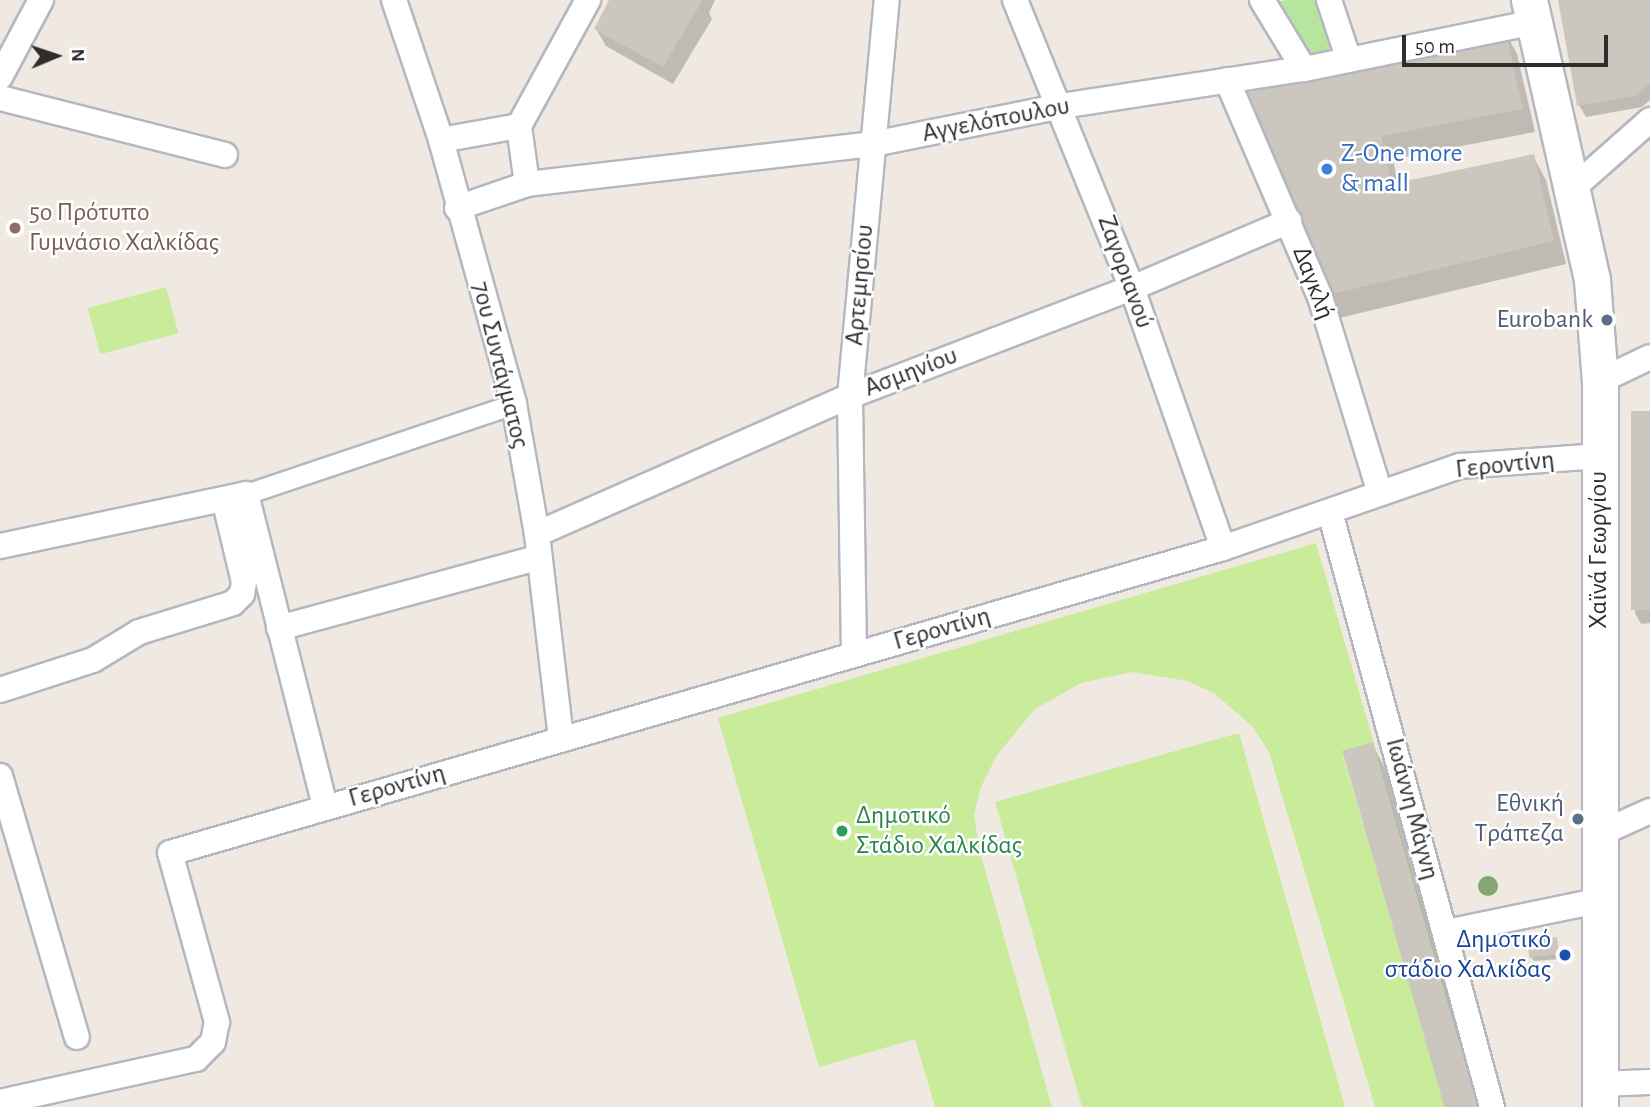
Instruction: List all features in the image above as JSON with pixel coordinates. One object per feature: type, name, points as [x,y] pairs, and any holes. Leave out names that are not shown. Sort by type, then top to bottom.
[{"type":"main road","name":"Χαϊνά Γεωργίου","points":[[1531,11],[1592,281],[1600,381],[1597,901],[1600,1096]]},
{"type":"street","points":[[0,77],[41,0]]},
{"type":"street","name":"7ου Συντάγματος","points":[[394,0],[441,140],[457,208],[514,404],[537,546],[561,739]]},
{"type":"street","points":[[527,184],[519,126],[588,0]]},
{"type":"street","name":"Αρτεμησίου","points":[[854,654],[850,396],[887,0]]},
{"type":"street","name":"Ζαγοριανού","points":[[1015,0],[1061,106],[1132,288],[1223,548]]},
{"type":"street","points":[[1329,0],[1349,60]]},
{"type":"street","points":[[1271,1],[1304,69]]},
{"type":"street","name":"Αγγελόπουλου","points":[[457,208],[527,184],[873,144],[1061,106],[1304,69],[1349,60],[1531,11]]},
{"type":"street","name":"Δαγκλή","points":[[1227,80],[1320,297],[1380,493]]},
{"type":"street","points":[[0,98],[225,155]]},
{"type":"street","points":[[1572,190],[1650,120]]},
{"type":"street","points":[[441,140],[519,126]]},
{"type":"street","name":"Ασμηνίου","points":[[279,628],[537,546],[850,396],[1132,288],[1289,221]]},
{"type":"street","points":[[1600,381],[1650,357]]},
{"type":"street","points":[[0,546],[235,497],[514,404]]},
{"type":"street","name":"Γεροντίνη","points":[[0,1102],[196,1059],[213,1042],[217,1021],[170,853],[1223,548],[1460,466],[1599,456]]},
{"type":"street","points":[[235,497],[279,628],[325,807]]},
{"type":"street","points":[[0,690],[93,660],[139,632],[233,603],[242,594],[244,582],[235,497]]},
{"type":"street","name":"Ιωάννη Μὰγνη","points":[[1330,512],[1492,1107]]},
{"type":"street","points":[[0,776],[77,1037]]},
{"type":"street","points":[[1599,834],[1650,811]]},
{"type":"street","points":[[1446,932],[1597,901]]},
{"type":"street","points":[[1600,1096],[1650,1082]]},
{"type":"green space","points":[[1287,0],[1329,0],[1349,60],[1304,69],[1265,4]]},
{"type":"green space","points":[[166,287],[178,333],[100,354],[88,308]]},
{"type":"green space","name":"Δημοτικό Στάδιο Χαλκίδας","points":[[1316,543],[1479,1107],[1342,752],[1445,1107],[1375,1107],[1269,752],[1252,726],[1215,694],[1188,681],[1132,672],[1081,683],[1035,709],[997,755],[981,787],[974,815],[980,852],[1052,1107],[935,1107],[915,1039],[819,1067],[718,718]]},
{"type":"green space","points":[[1239,733],[1345,1107],[1082,1107],[995,802]]},
{"type":"building","points":[[609,0],[703,0],[663,67],[594,29]]},
{"type":"building","points":[[1558,0],[1650,0],[1650,83],[1635,96],[1577,106]]},
{"type":"building","name":"Z-One more & mall","points":[[1505,29],[1523,109],[1381,136],[1391,184],[1534,154],[1554,241],[1320,297],[1227,80]]},
{"type":"building","points":[[1631,411],[1650,411],[1650,610],[1631,610]]},
{"type":"building","points":[[1373,742],[1478,1107],[1444,1107],[1342,751]]},
{"type":"building","points":[[1557,937],[1559,954],[1529,958],[1527,941]]},
{"type":"place","name":"Z-One more & mall","points":[[1327,169]]},
{"type":"place","name":"5ο Πρότυπο Γυμνάσιο Χαλκίδας","points":[[15,228]]},
{"type":"place","name":"Eurobank","points":[[1607,320]]},
{"type":"place","name":"Εθνική Τράπεζα","points":[[1578,819]]},
{"type":"place","name":"Δημοτικό Στάδιο Χαλκίδας","points":[[842,831]]},
{"type":"place","name":"Δημοτικό στάδιο Χαλκίδας","points":[[1565,955]]}]
